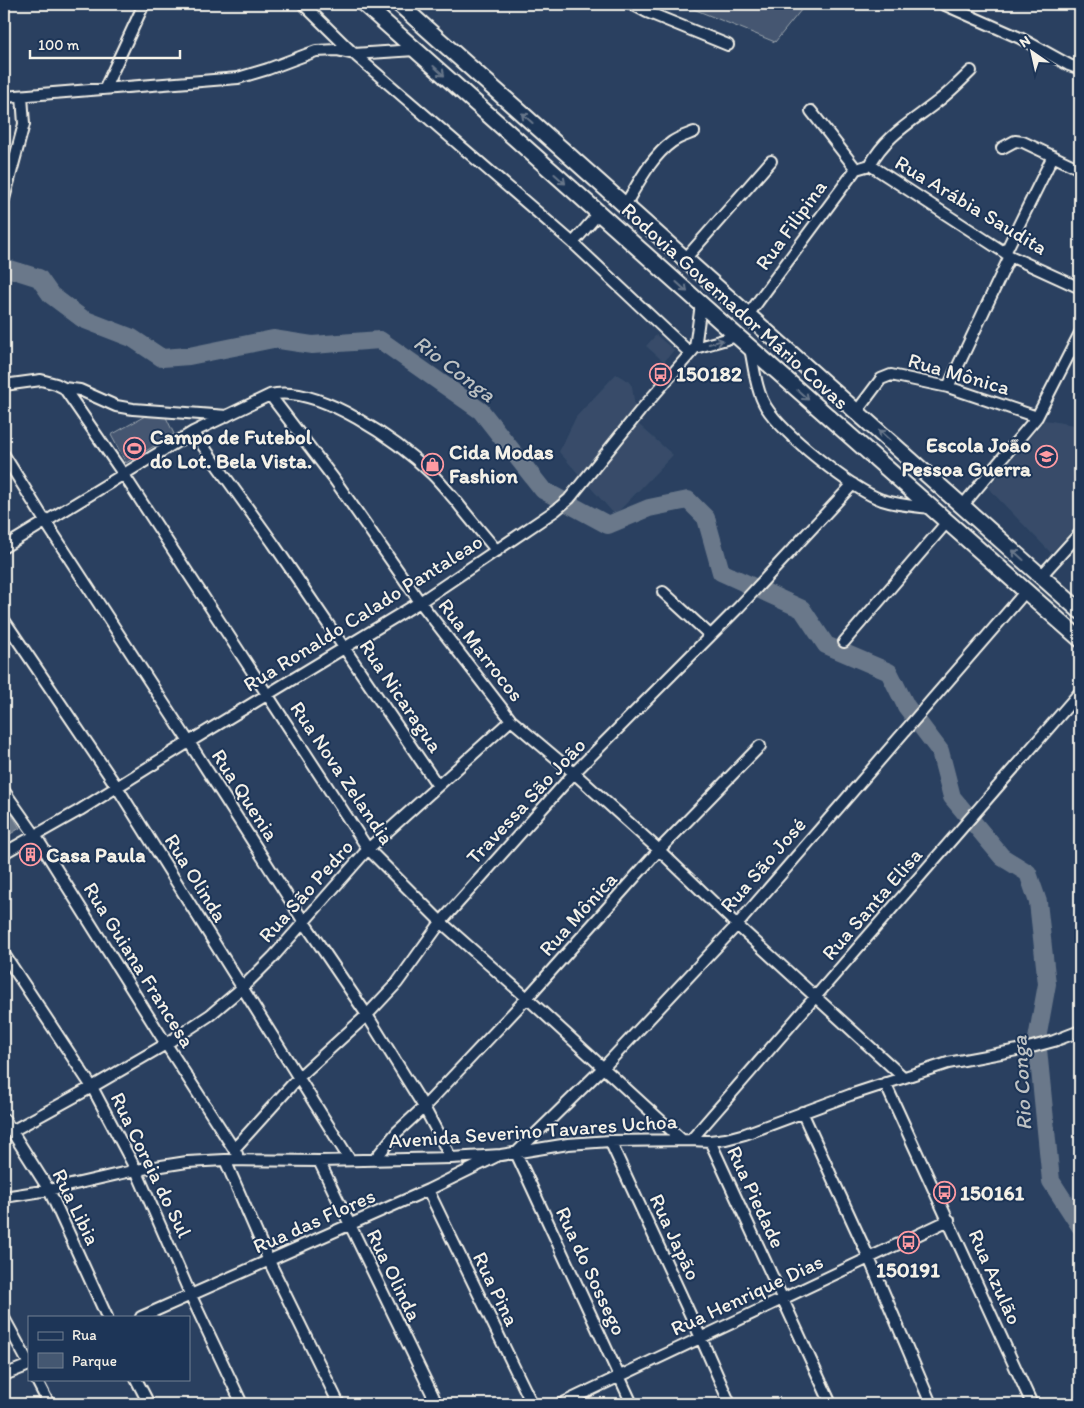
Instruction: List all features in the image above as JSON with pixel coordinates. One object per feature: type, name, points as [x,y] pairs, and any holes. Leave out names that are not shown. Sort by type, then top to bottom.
[{"type":"highway","name":"Rodovia Governador Mário Covas","points":[[364,4],[1080,639]]},
{"type":"highway","name":"Rodovia Governador Mário Covas","points":[[399,4],[1080,611]]},
{"type":"street","points":[[105,88],[144,4]]},
{"type":"street","points":[[303,4],[354,54],[573,243],[692,351]]},
{"type":"street","points":[[632,4],[646,12],[728,44]]},
{"type":"street","points":[[942,4],[1020,38],[1080,69]]},
{"type":"street","points":[[4,97],[238,78],[268,70],[316,51],[337,50],[354,54],[415,50]]},
{"type":"street","points":[[870,165],[881,146],[938,101],[971,71]]},
{"type":"street","points":[[4,199],[24,124],[22,96]]},
{"type":"street","points":[[811,111],[856,169]]},
{"type":"street","points":[[625,205],[646,171],[661,152],[674,141],[694,132]]},
{"type":"street","points":[[1002,148],[1015,141],[1023,142],[1080,169]]},
{"type":"street","points":[[948,387],[1053,156]]},
{"type":"street","points":[[685,259],[771,161]]},
{"type":"street","name":"Rua Filipina","points":[[748,315],[856,169],[870,165]]},
{"type":"street","name":"Rua Arábia Saudita","points":[[870,165],[1008,254],[1080,288]]},
{"type":"street","points":[[573,243],[599,213]]},
{"type":"street","points":[[692,351],[701,304]]},
{"type":"street","points":[[963,505],[1036,416],[1080,333]]},
{"type":"street","points":[[692,351],[737,336]]},
{"type":"street","points":[[750,348],[760,393],[765,406],[772,416],[820,461],[853,484],[880,499],[894,504],[931,508]]},
{"type":"street","name":"Rua Ronaldo Calado Pantaleao","points":[[4,853],[117,787],[420,602],[556,510],[569,499],[692,351]]},
{"type":"street","name":"Rua Mônica","points":[[857,411],[881,379],[891,375],[948,387],[1036,416]]},
{"type":"street","points":[[4,386],[41,380],[64,388],[80,390],[116,406],[227,416]]},
{"type":"street","name":"Rua Nova Zelandia","points":[[64,388],[124,475],[368,849],[441,922],[686,1140]]},
{"type":"street","points":[[4,547],[193,432],[270,395],[281,392],[292,393],[324,403],[363,421],[413,457],[434,476],[497,551]]},
{"type":"street","name":"Rua Marrocos","points":[[270,395],[334,479],[420,602],[511,720],[574,773],[659,850],[816,998],[904,1077]]},
{"type":"street","name":"Rua Nicaragua","points":[[193,432],[346,647],[438,786]]},
{"type":"street","name":"Rua Quenia","points":[[4,455],[304,922],[367,1015],[452,1158]]},
{"type":"street","name":"Travessa São João","points":[[234,1149],[299,1076],[367,1015],[397,983],[441,922],[574,773],[739,606],[853,484]]},
{"type":"street","points":[[844,642],[947,522]]},
{"type":"street","points":[[1041,576],[1080,533]]},
{"type":"street","name":"Rua São José","points":[[516,1153],[603,1068],[737,924],[1026,591]]},
{"type":"street","points":[[662,592],[710,635]]},
{"type":"street","name":"Rua Olinda","points":[[4,620],[117,787],[350,1160]]},
{"type":"street","name":"Rua Santa Elisa","points":[[686,1140],[816,998],[1080,692]]},
{"type":"street","name":"Rua São Pedro","points":[[12,1131],[166,1044],[210,1015],[242,988],[304,922],[368,849],[511,720]]},
{"type":"street","name":"Rua Mônica","points":[[375,1159],[397,1132],[424,1108],[527,998],[659,850],[760,746]]},
{"type":"street","name":"Rua Guiana Francesa","points":[[4,791],[35,835],[241,1160]]},
{"type":"street","name":"Rua Coreia do Sul","points":[[4,954],[92,1087],[136,1170],[191,1296],[242,1404]]},
{"type":"street","name":"Avenida Severino Tavares Uchoa","points":[[4,1197],[49,1190],[136,1170],[188,1162],[452,1158],[501,1155],[560,1145],[610,1141],[686,1140],[710,1142],[745,1134],[802,1112],[948,1063],[1028,1048],[1080,1031]]},
{"type":"street","name":"Rua Azulão","points":[[885,1083],[1032,1404]]},
{"type":"street","points":[[802,1112],[870,1258],[931,1404]]},
{"type":"street","name":"Rua Libia","points":[[4,1119],[49,1190],[107,1316]]},
{"type":"street","name":"Rua Japão","points":[[610,1141],[730,1404]]},
{"type":"street","name":"Rua Piedade","points":[[710,1142],[831,1404]]},
{"type":"street","name":"Rua do Sossego","points":[[516,1153],[632,1404]]},
{"type":"street","name":"Rua das Flores","points":[[143,1316],[428,1190],[501,1155]]},
{"type":"street","points":[[225,1160],[269,1261],[339,1404]]},
{"type":"street","name":"Rua Olinda","points":[[319,1161],[437,1404]]},
{"type":"street","name":"Rua Pina","points":[[428,1190],[532,1404]]},
{"type":"street","name":"Rua Henrique Dias","points":[[561,1404],[949,1220]]},
{"type":"street","points":[[4,1318],[28,1362]]},
{"type":"street","points":[[4,1375],[28,1364]]},
{"type":"street","points":[[37,1380],[49,1404]]},
{"type":"street","points":[[136,1380],[148,1404]]},
{"type":"shaded area","points":[[656,335],[674,350],[664,362],[646,346]]},
{"type":"shaded area","points":[[616,374],[628,381],[632,386],[637,423],[673,455],[615,515],[559,452],[576,417]]},
{"type":"shaded area","name":"Escola João Pessoa Guerra","points":[[1045,420],[1080,426],[1080,522],[1051,553],[988,488]]},
{"type":"shaded area","points":[[6,805],[20,828],[4,838],[4,806]]},
{"type":"green space","points":[[654,4],[681,4],[654,6]]},
{"type":"green space","points":[[681,4],[806,4],[775,42]]},
{"type":"green space","name":"Campo de Futebol do Lot. Bela Vista.","points":[[154,411],[164,413],[174,434],[126,463],[111,435]]},
{"type":"waterway","name":"Rio Conga","points":[[4,267],[39,278],[51,295],[83,319],[132,338],[162,358],[189,356],[273,339],[312,345],[380,340],[481,411],[543,490],[608,525],[649,508],[688,500],[706,518],[721,572],[802,609],[826,645],[889,672],[906,706],[940,751],[952,797],[1002,857],[1028,873],[1038,902],[1047,984],[1037,1039],[1051,1181],[1080,1226]]},
{"type":"place","name":"150182","points":[[660,374]]},
{"type":"place","name":"Campo de Futebol do Lot. Bela Vista.","points":[[134,449]]},
{"type":"place","name":"Escola João Pessoa Guerra","points":[[1047,457]]},
{"type":"place","name":"Cida Modas Fashion","points":[[433,464]]},
{"type":"place","name":"Casa Paula","points":[[30,855]]},
{"type":"place","name":"150161","points":[[944,1193]]},
{"type":"place","name":"150191","points":[[908,1243]]}]
